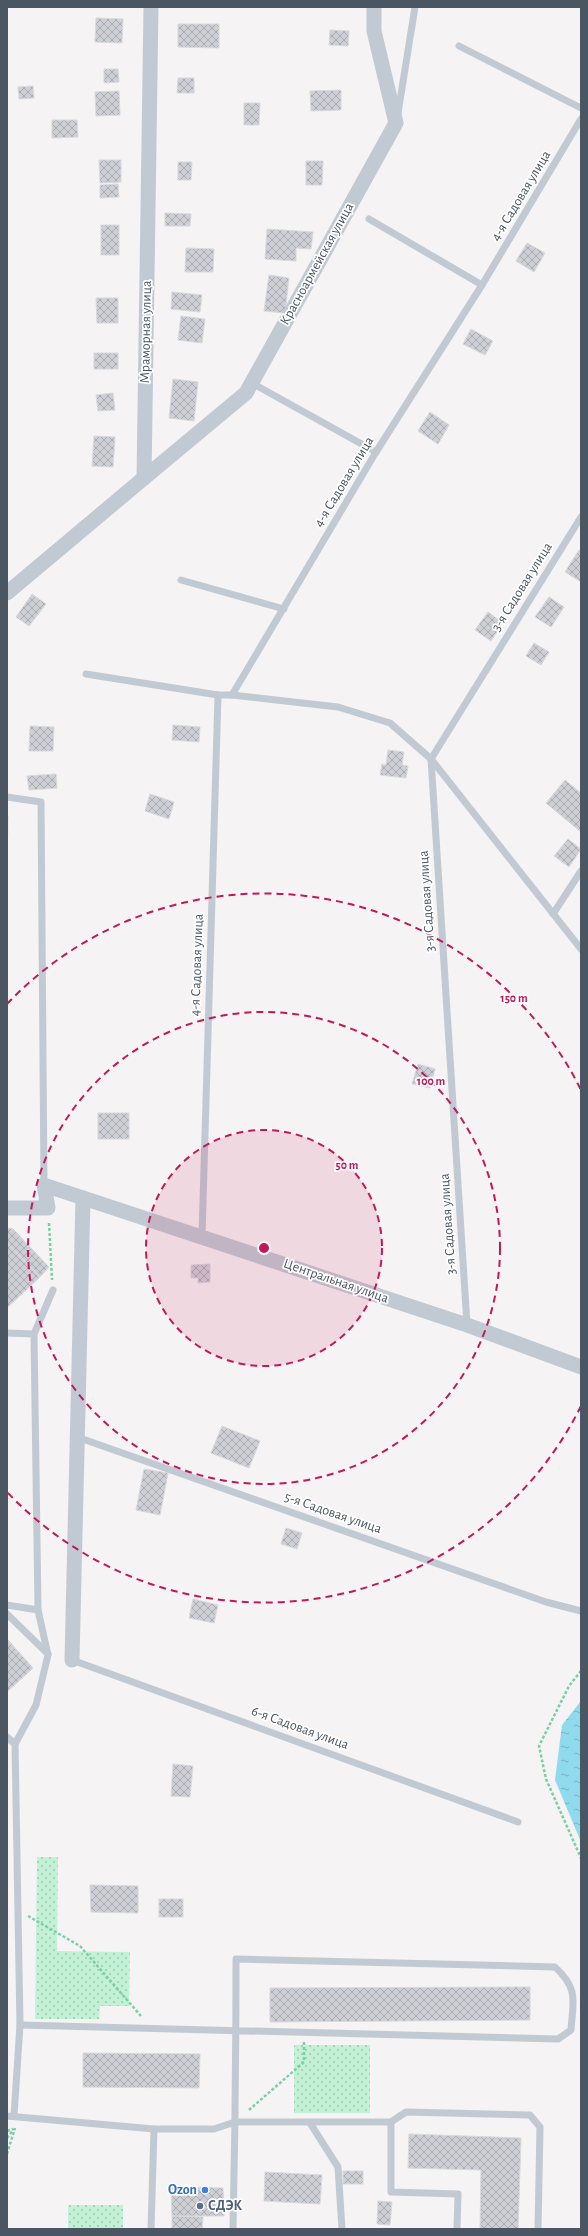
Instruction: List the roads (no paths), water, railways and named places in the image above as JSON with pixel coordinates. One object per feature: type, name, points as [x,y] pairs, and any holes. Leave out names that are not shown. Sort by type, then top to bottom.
[{"type":"street","name":"Мраморная улица","points":[[144,478],[151,7]]},
{"type":"street","points":[[374,7],[374,31],[396,124]]},
{"type":"street","name":"Красноармейская улица","points":[[144,478],[246,393],[396,124]]},
{"type":"street","points":[[7,593],[144,478]]},
{"type":"street","points":[[7,1208],[48,1208],[44,1185]]},
{"type":"street","name":"Центральная улица","points":[[44,1185],[202,1236],[467,1325],[581,1367]]},
{"type":"street","points":[[72,1660],[76,1437],[83,1198]]},
{"type":"lane","points":[[396,124],[415,7]]},
{"type":"lane","points":[[459,46],[581,108]]},
{"type":"lane","name":"4-я Садовая улица","points":[[232,695],[376,452],[482,285],[581,119]]},
{"type":"lane","points":[[369,219],[482,285]]},
{"type":"lane","points":[[259,387],[376,452]]},
{"type":"lane","name":"3-я Садовая улица","points":[[467,1325],[431,759],[581,517]]},
{"type":"lane","points":[[180,580],[284,609]]},
{"type":"lane","points":[[86,674],[218,695],[232,695],[338,707],[390,723],[431,759],[581,950]]},
{"type":"lane","name":"4-я Садовая улица","points":[[202,1236],[218,695]]},
{"type":"lane","points":[[7,797],[41,802],[44,1185]]},
{"type":"lane","points":[[553,914],[581,871]]},
{"type":"lane","points":[[52,1290],[34,1334],[38,1610],[48,1655],[36,1704],[15,1744],[20,2025],[10,2116],[154,2129],[214,2129],[235,2122],[391,2122],[406,2112],[530,2115],[540,2127],[538,2229]]},
{"type":"lane","points":[[7,1332],[34,1334]]},
{"type":"lane","name":"5-я Садовая улица","points":[[76,1437],[546,1602],[581,1611]]},
{"type":"lane","points":[[7,1605],[38,1610]]},
{"type":"lane","points":[[7,1614],[48,1655]]},
{"type":"lane","name":"6-я Садовая улица","points":[[72,1660],[518,1822]]},
{"type":"lane","points":[[7,1737],[15,1744]]},
{"type":"lane","points":[[20,2025],[236,2029],[558,2039],[571,2030],[574,1994],[567,1978],[555,1967],[236,1959],[236,2029],[235,2122],[233,2229]]},
{"type":"lane","points":[[391,2122],[391,2192],[458,2194],[457,2229]]},
{"type":"lane","points":[[310,2123],[338,2167],[342,2229]]},
{"type":"lane","points":[[151,2229],[154,2129]]},
{"type":"water","points":[[581,1701],[581,1842],[555,1780],[562,1725]]},
{"type":"place","name":"Ozon","points":[[205,2190]]},
{"type":"place","name":"СДЭК","points":[[200,2206]]}]
